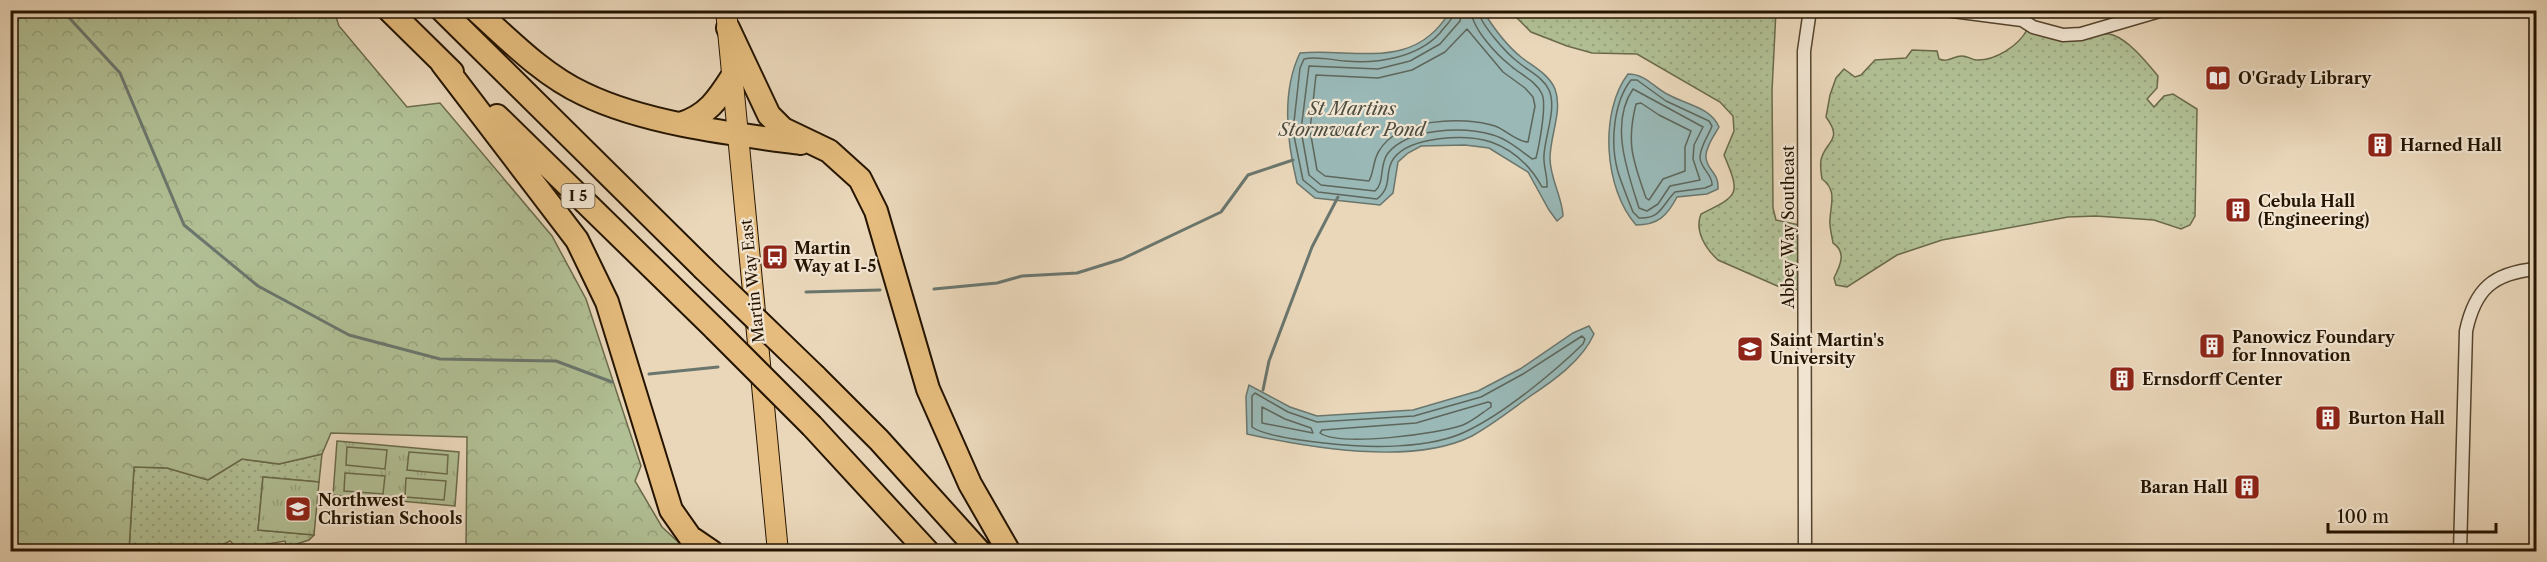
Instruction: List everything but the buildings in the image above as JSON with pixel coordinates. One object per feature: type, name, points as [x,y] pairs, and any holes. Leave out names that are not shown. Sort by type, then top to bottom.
[{"type":"highway","name":"I 5","points":[[389,10],[812,426],[928,552]]},
{"type":"highway","name":"I 5","points":[[442,10],[879,440],[980,552]]},
{"type":"highway","points":[[476,10],[537,65],[583,94],[618,107],[680,124],[738,135],[815,144]]},
{"type":"highway","points":[[727,19],[769,115],[783,129],[829,151],[860,179],[876,211],[928,389],[970,484],[1009,552]]},
{"type":"highway","points":[[442,63],[577,240],[607,302],[671,510],[690,537],[712,552]]},
{"type":"highway","points":[[680,124],[696,119],[706,112],[732,77]]},
{"type":"main road","name":"Martin Way East","points":[[727,19],[778,552]]},
{"type":"street","name":"Abbey Way Southeast","points":[[1805,552],[1804,51],[1810,10]]},
{"type":"street","points":[[1945,10],[2022,20],[2033,27],[2063,35],[2081,34],[2163,10]]},
{"type":"street","points":[[2460,552],[2466,331],[2471,307],[2480,293],[2495,279],[2517,271],[2536,269]]},
{"type":"green space","points":[[10,11],[334,11],[339,26],[407,107],[440,103],[552,236],[586,299],[641,466],[635,481],[662,527],[688,551],[466,551],[467,437],[331,433],[322,454],[279,464],[242,459],[208,480],[167,468],[134,467],[129,551],[11,551]]},
{"type":"green space","points":[[1510,11],[1776,11],[1772,91],[1773,208],[1776,220],[1800,225],[1799,289],[1789,291],[1718,260],[1702,239],[1699,227],[1701,214],[1729,198],[1734,186],[1724,155],[1734,131],[1733,116],[1720,102],[1637,54],[1592,53],[1567,46],[1531,32]]},
{"type":"green space","points":[[2027,30],[2062,41],[2073,41],[2102,34],[2113,35],[2126,42],[2158,76],[2157,88],[2147,99],[2154,107],[2164,96],[2173,94],[2197,109],[2195,216],[2190,225],[2181,229],[2154,220],[2096,216],[2068,217],[1942,240],[1897,255],[1847,287],[1836,285],[1834,278],[1841,255],[1833,243],[1830,228],[1831,192],[1827,183],[1822,179],[1821,160],[1833,136],[1831,125],[1826,117],[1836,78],[1844,69],[1855,77],[1861,75],[1875,60],[1906,58],[1912,50],[1937,51],[1939,59],[1942,60],[1962,56],[1976,60],[1991,58],[2012,47]]},
{"type":"green space","points":[[2536,387],[2536,467],[2531,461]]},
{"type":"green space","points":[[337,441],[459,452],[455,506],[333,495]]},
{"type":"green space","points":[[347,447],[387,450],[385,469],[346,465]]},
{"type":"green space","points":[[409,452],[448,455],[447,474],[407,470]]},
{"type":"green space","points":[[322,454],[319,482],[263,477],[258,530],[314,535],[309,540],[287,547],[285,541],[238,549],[230,541],[209,551],[129,552],[134,467],[167,468],[208,480],[242,459],[279,464]]},
{"type":"green space","points":[[345,473],[385,476],[383,494],[344,491]]},
{"type":"green space","points":[[263,477],[319,482],[314,535],[258,530]]},
{"type":"green space","points":[[406,478],[446,481],[444,500],[405,497]]},
{"type":"water","name":"St Martins Stormwater Pond","points":[[1450,11],[1483,11],[1510,47],[1545,75],[1555,89],[1558,106],[1550,158],[1563,216],[1557,221],[1528,172],[1489,148],[1465,145],[1421,146],[1398,162],[1393,193],[1380,205],[1315,198],[1297,183],[1289,134],[1288,100],[1294,68],[1300,53],[1362,54],[1402,50],[1420,43],[1436,30]]},
{"type":"water","points":[[1628,74],[1640,76],[1669,95],[1704,111],[1715,120],[1719,127],[1706,154],[1709,166],[1717,179],[1718,189],[1707,194],[1677,197],[1661,218],[1644,225],[1636,225],[1625,210],[1617,192],[1609,150],[1609,129],[1613,109],[1619,90]]},
{"type":"water","points":[[1589,326],[1594,334],[1589,344],[1566,370],[1487,427],[1472,436],[1448,445],[1420,450],[1361,452],[1330,449],[1247,434],[1246,396],[1249,385],[1290,407],[1317,416],[1413,410],[1478,391],[1520,369],[1573,333]]},
{"type":"waterway","points":[[62,10],[120,73],[184,225],[258,286],[349,335],[440,359],[556,361],[612,382]]},
{"type":"waterway","points":[[934,289],[997,283],[1022,276],[1077,273],[1122,259],[1221,212],[1248,175],[1293,160]]},
{"type":"waterway","points":[[1263,390],[1269,361],[1312,247],[1338,197]]},
{"type":"waterway","points":[[806,292],[880,290]]},
{"type":"waterway","points":[[649,374],[718,367]]},
{"type":"place","name":"O'Grady Library","points":[[2218,78]]},
{"type":"place","name":"Harned Hall","points":[[2380,145]]},
{"type":"place","name":"Cebula Hall (Engineering)","points":[[2238,210]]},
{"type":"place","name":"Martin Way at I-5","points":[[775,257]]},
{"type":"place","name":"Panowicz Foundary for Innovation","points":[[2212,346]]},
{"type":"place","name":"Saint Martin's University","points":[[1750,349]]},
{"type":"place","name":"Ernsdorff Center","points":[[2122,379]]},
{"type":"place","name":"Burton Hall","points":[[2328,418]]},
{"type":"place","name":"Baran Hall","points":[[2247,487]]},
{"type":"place","name":"Northwest Christian Schools","points":[[298,509]]}]
